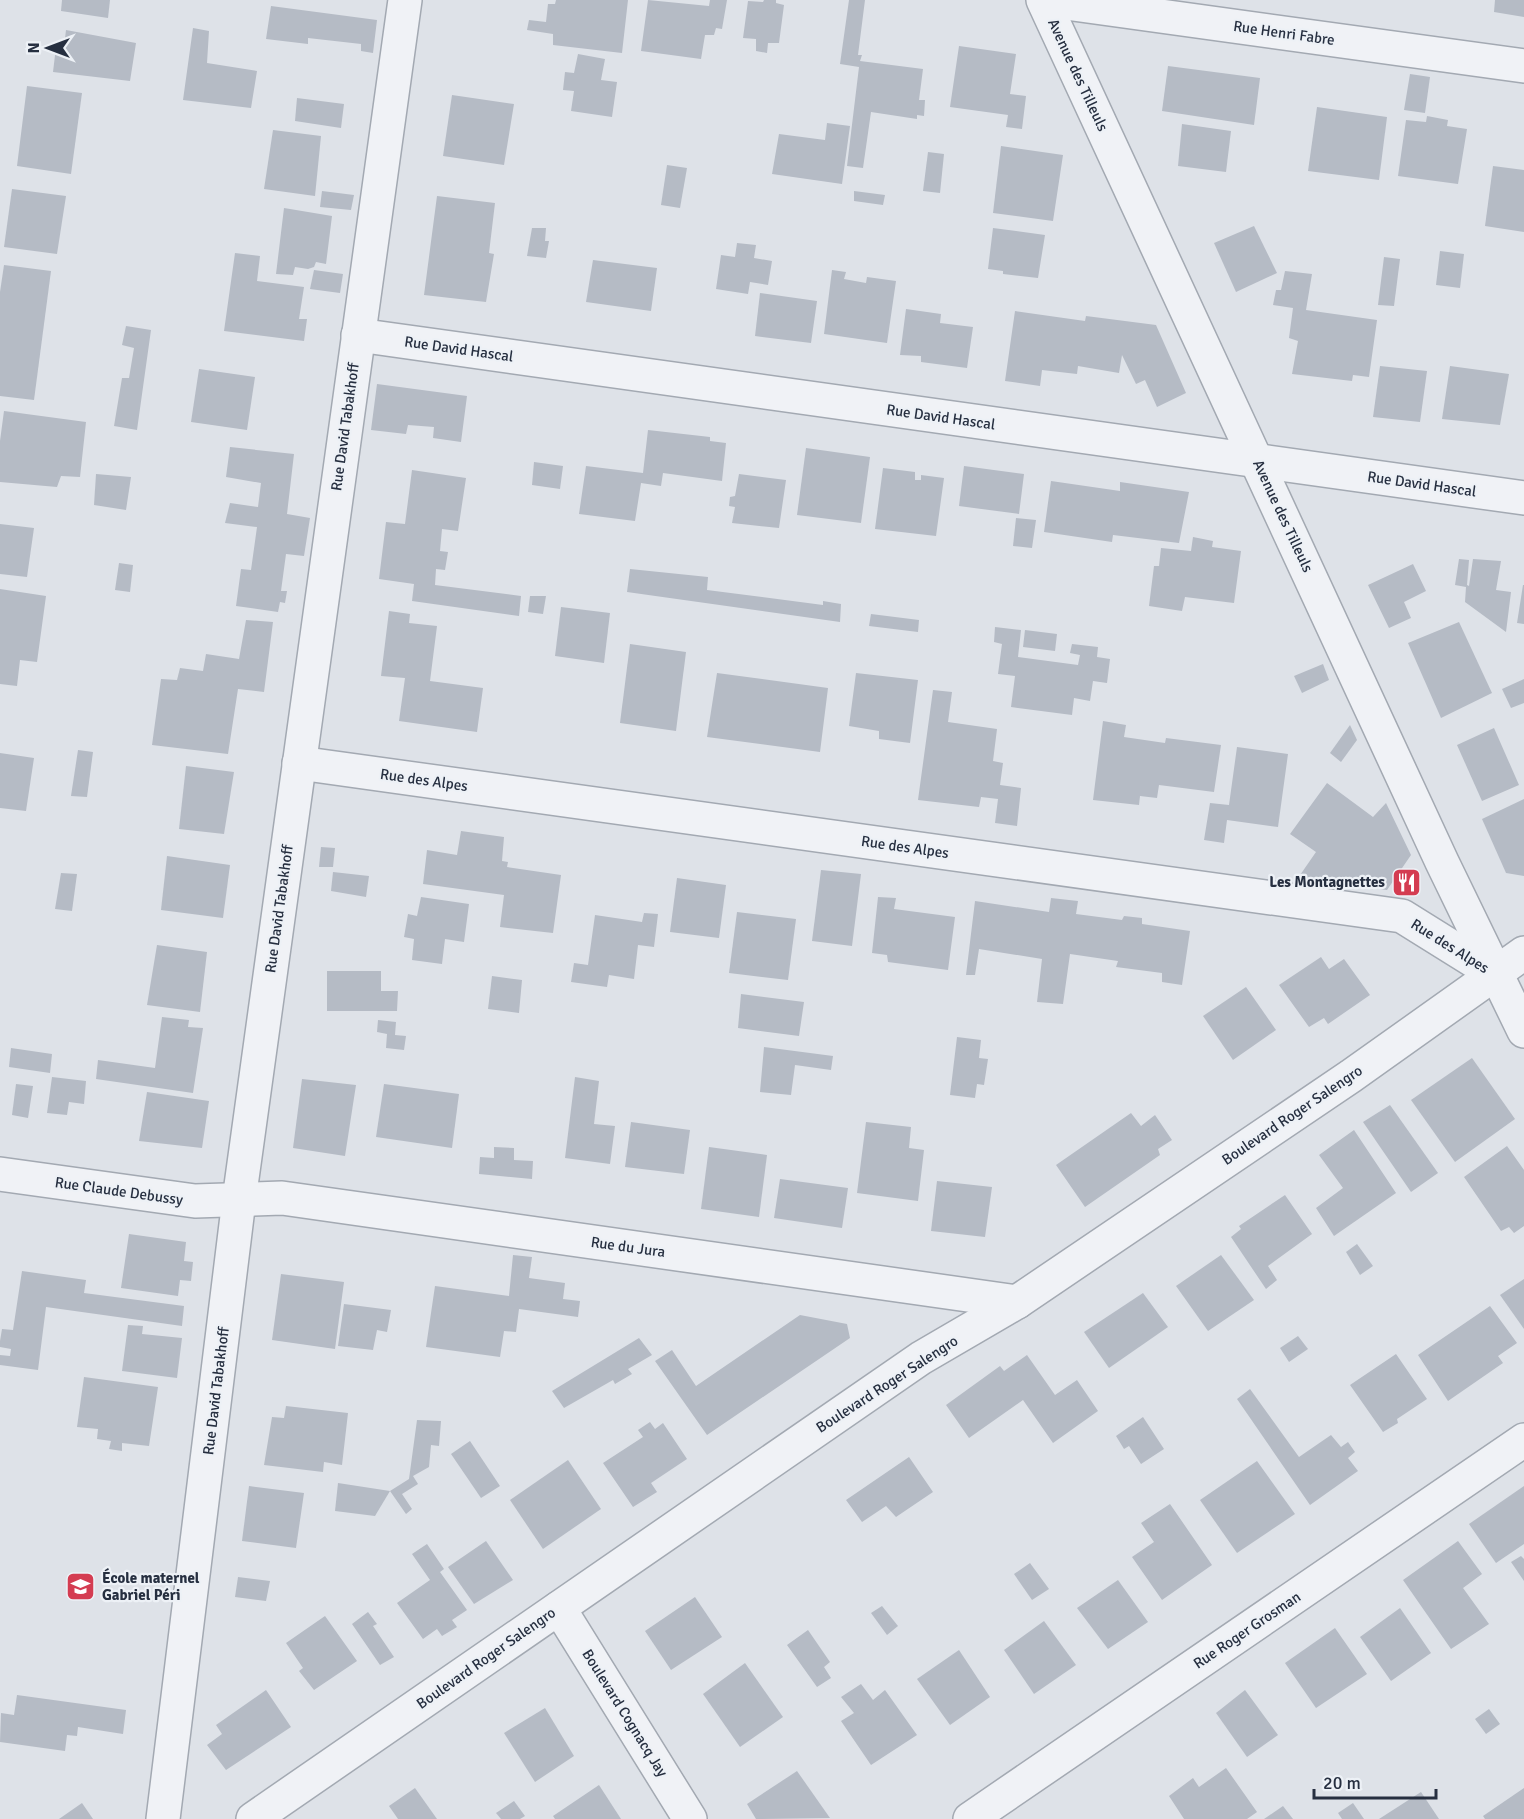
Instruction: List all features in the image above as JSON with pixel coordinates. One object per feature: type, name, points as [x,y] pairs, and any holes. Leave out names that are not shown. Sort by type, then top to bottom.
[{"type":"street","name":"Rue David Tabakhoff","points":[[163,1819],[239,1200],[405,0]]},
{"type":"street","name":"Rue Henri Fabre","points":[[1044,0],[1524,66]]},
{"type":"street","name":"Avenue des Tilleuls","points":[[1044,0],[1495,974],[1524,1030]]},
{"type":"street","name":"Rue David Hascal","points":[[358,335],[1524,498]]},
{"type":"street","name":"Rue des Alpes","points":[[299,763],[1402,916],[1495,974]]},
{"type":"street","name":"Boulevard Roger Salengro","points":[[253,1819],[921,1358],[1017,1302],[1341,1082],[1524,952]]},
{"type":"street","name":"Rue Claude Debussy","points":[[0,1174],[195,1201],[239,1200]]},
{"type":"street","name":"Rue du Jura","points":[[239,1200],[282,1198],[1017,1302]]},
{"type":"street","name":"Rue Roger Grosman","points":[[970,1819],[1524,1440]]},
{"type":"street","name":"Boulevard Cognacq Jay","points":[[559,1608],[690,1819]]},
{"type":"building","points":[[62,0],[110,0],[108,18],[61,11]]},
{"type":"building","points":[[556,0],[628,0],[622,53],[553,45],[553,34],[527,30],[529,20],[546,22],[548,4],[555,4]]},
{"type":"building","points":[[648,0],[709,6],[710,0],[727,0],[722,29],[716,28],[714,35],[705,35],[701,59],[641,51]]},
{"type":"building","points":[[764,0],[776,0],[776,3],[784,5],[779,43],[768,43],[767,53],[756,51],[756,39],[743,38],[748,1],[763,2]]},
{"type":"building","points":[[849,0],[865,0],[858,55],[862,55],[860,61],[923,69],[919,100],[925,100],[924,116],[917,115],[917,119],[871,112],[863,168],[847,166],[859,67],[840,64]]},
{"type":"building","points":[[1495,0],[1524,0],[1524,17],[1494,12]]},
{"type":"building","points":[[271,6],[377,20],[373,53],[361,51],[361,44],[308,38],[308,44],[266,39]]},
{"type":"building","points":[[193,28],[209,31],[207,63],[257,71],[251,108],[183,100]]},
{"type":"building","points":[[66,30],[136,43],[130,81],[53,72],[56,47],[64,47]]},
{"type":"building","points":[[959,46],[1016,54],[1010,94],[1026,96],[1022,129],[1006,127],[1008,115],[950,107]]},
{"type":"building","points":[[578,54],[605,59],[601,80],[617,82],[612,117],[571,111],[574,91],[563,90],[565,72],[574,73]]},
{"type":"building","points":[[1168,66],[1260,78],[1254,125],[1162,111]]},
{"type":"building","points":[[1410,74],[1430,77],[1425,113],[1404,110]]},
{"type":"building","points":[[27,86],[82,93],[71,174],[17,166]]},
{"type":"building","points":[[452,95],[514,104],[504,165],[443,156]]},
{"type":"building","points":[[297,98],[344,104],[341,128],[295,121]]},
{"type":"building","points":[[1317,107],[1387,117],[1379,180],[1308,171]]},
{"type":"building","points":[[1427,116],[1448,120],[1447,126],[1467,129],[1458,184],[1398,176],[1406,120],[1426,122]]},
{"type":"building","points":[[827,123],[850,126],[842,184],[772,174],[779,134],[825,140]]},
{"type":"building","points":[[1182,124],[1231,131],[1226,172],[1178,166]]},
{"type":"building","points":[[273,130],[321,136],[315,196],[264,189]]},
{"type":"building","points":[[1001,146],[1063,155],[1053,221],[993,213]]},
{"type":"building","points":[[928,152],[944,154],[940,193],[923,191]]},
{"type":"building","points":[[667,165],[687,168],[680,208],[661,205]]},
{"type":"building","points":[[1493,166],[1524,170],[1524,232],[1485,226]]},
{"type":"building","points":[[12,189],[66,196],[57,254],[4,247]]},
{"type":"building","points":[[322,191],[354,195],[351,210],[320,207]]},
{"type":"building","points":[[854,191],[885,195],[883,205],[854,201]]},
{"type":"building","points":[[437,196],[495,203],[489,253],[494,254],[486,302],[424,295]]},
{"type":"building","points":[[284,208],[332,216],[326,264],[316,262],[314,267],[308,269],[295,267],[293,275],[276,274]]},
{"type":"building","points":[[1254,226],[1277,273],[1236,292],[1214,243]]},
{"type":"building","points":[[532,228],[546,228],[545,241],[549,241],[546,258],[527,256]]},
{"type":"building","points":[[993,228],[1045,235],[1038,278],[1003,274],[1003,271],[988,269]]},
{"type":"building","points":[[737,243],[756,245],[754,258],[772,261],[768,285],[750,282],[748,294],[716,289],[721,255],[735,257]]},
{"type":"building","points":[[1440,251],[1464,254],[1460,288],[1436,285]]},
{"type":"building","points":[[235,253],[260,256],[257,281],[304,287],[299,319],[307,319],[304,341],[224,331]]},
{"type":"building","points":[[1384,257],[1400,259],[1394,306],[1378,305]]},
{"type":"building","points":[[593,260],[657,268],[651,311],[586,302]]},
{"type":"building","points":[[4,265],[51,271],[34,400],[0,396],[0,292]]},
{"type":"building","points":[[314,270],[343,274],[340,293],[310,289]]},
{"type":"building","points":[[832,270],[846,272],[844,279],[866,283],[867,277],[896,281],[887,343],[824,334]]},
{"type":"building","points":[[1285,271],[1312,274],[1306,310],[1377,320],[1369,377],[1353,375],[1352,381],[1292,374],[1298,341],[1289,338],[1293,308],[1273,305],[1276,290],[1281,290]]},
{"type":"building","points":[[760,293],[817,301],[811,343],[755,336]]},
{"type":"building","points":[[906,309],[941,314],[940,323],[973,327],[967,368],[921,362],[921,356],[900,355]]},
{"type":"building","points":[[1015,311],[1085,321],[1086,316],[1156,325],[1186,393],[1157,407],[1145,380],[1136,384],[1122,355],[1119,373],[1078,366],[1077,374],[1042,370],[1040,386],[1005,381]]},
{"type":"building","points":[[126,326],[151,330],[137,430],[114,426],[122,378],[129,378],[134,348],[122,345]]},
{"type":"building","points":[[1380,366],[1427,371],[1420,422],[1373,417]]},
{"type":"building","points":[[1450,366],[1509,374],[1500,425],[1442,419]]},
{"type":"building","points":[[199,369],[255,377],[247,430],[191,422]]},
{"type":"building","points":[[377,384],[467,396],[461,442],[433,438],[434,427],[408,425],[406,434],[371,430]]},
{"type":"building","points":[[4,411],[86,422],[80,477],[61,476],[57,487],[0,482],[0,441]]},
{"type":"building","points":[[648,430],[710,437],[710,441],[726,443],[722,481],[663,473],[661,486],[641,483],[635,521],[579,514],[586,466],[643,473]]},
{"type":"building","points":[[230,447],[294,454],[287,514],[310,518],[304,556],[286,554],[281,591],[287,591],[285,603],[280,602],[278,612],[236,606],[241,569],[251,570],[257,527],[225,523],[230,503],[258,507],[261,483],[226,477]]},
{"type":"building","points":[[806,448],[870,457],[861,523],[797,515]]},
{"type":"building","points":[[534,462],[563,466],[560,489],[532,485]]},
{"type":"building","points":[[964,466],[1024,474],[1019,514],[959,506]]},
{"type":"building","points":[[883,468],[915,472],[915,480],[921,480],[921,475],[944,478],[936,536],[875,529]]},
{"type":"building","points":[[412,470],[466,478],[458,531],[442,529],[440,551],[448,552],[445,570],[436,569],[435,585],[521,596],[519,616],[412,601],[414,584],[379,579],[386,522],[405,524]]},
{"type":"building","points":[[96,474],[131,477],[126,510],[94,505]]},
{"type":"building","points":[[739,474],[786,480],[779,528],[732,523],[735,507],[729,506],[730,497],[735,496]]},
{"type":"building","points":[[1051,481],[1120,491],[1120,482],[1189,492],[1179,543],[1113,535],[1112,542],[1044,532]]},
{"type":"building","points":[[1016,518],[1036,520],[1032,548],[1013,546]]},
{"type":"building","points":[[0,524],[34,528],[27,577],[0,574]]},
{"type":"building","points":[[1193,537],[1213,541],[1212,547],[1241,551],[1234,603],[1185,597],[1182,611],[1149,606],[1154,566],[1159,566],[1161,548],[1191,551]]},
{"type":"building","points":[[1459,559],[1469,560],[1467,585],[1469,586],[1473,559],[1501,561],[1496,590],[1511,592],[1506,632],[1465,602],[1466,587],[1455,585]]},
{"type":"building","points":[[119,563],[133,565],[130,592],[115,590]]},
{"type":"building","points":[[1413,564],[1426,591],[1404,602],[1411,618],[1389,628],[1368,585]]},
{"type":"building","points":[[630,569],[708,577],[707,590],[823,605],[823,601],[841,604],[840,622],[627,592]]},
{"type":"building","points":[[1524,585],[1524,624],[1517,623]]},
{"type":"building","points":[[0,589],[46,596],[37,662],[20,660],[17,686],[0,684]]},
{"type":"building","points":[[530,596],[546,596],[543,614],[528,612]]},
{"type":"building","points":[[561,607],[610,613],[604,663],[555,656]]},
{"type":"building","points":[[389,611],[410,614],[409,623],[437,626],[430,681],[483,688],[477,732],[399,721],[405,678],[381,676]]},
{"type":"building","points":[[871,614],[919,620],[918,632],[869,626]]},
{"type":"building","points":[[246,620],[273,622],[264,692],[238,689],[228,754],[152,745],[161,679],[177,680],[180,668],[203,671],[206,654],[239,659]]},
{"type":"building","points":[[1459,622],[1492,693],[1441,718],[1408,643]]},
{"type":"building","points":[[995,627],[1021,630],[1018,657],[1078,665],[1080,655],[1070,653],[1072,644],[1098,647],[1097,657],[1110,659],[1107,683],[1093,681],[1090,701],[1074,698],[1072,715],[1011,707],[1015,676],[998,674],[1002,644],[994,642]]},
{"type":"building","points":[[1025,630],[1057,634],[1055,651],[1023,647]]},
{"type":"building","points":[[630,644],[686,652],[676,731],[620,723]]},
{"type":"building","points":[[1323,664],[1329,680],[1302,693],[1294,676]]},
{"type":"building","points":[[717,673],[828,688],[820,752],[707,737]]},
{"type":"building","points":[[856,673],[918,680],[910,743],[879,739],[879,731],[849,726]]},
{"type":"building","points":[[1524,679],[1524,703],[1511,708],[1502,689]]},
{"type":"building","points":[[933,690],[952,692],[948,722],[997,729],[993,761],[1003,763],[1000,785],[1021,788],[1017,826],[995,823],[998,799],[981,797],[979,807],[918,800]]},
{"type":"building","points":[[1103,721],[1126,725],[1124,737],[1165,743],[1166,738],[1221,745],[1214,792],[1159,785],[1157,798],[1140,796],[1139,805],[1093,800]]},
{"type":"building","points":[[1350,725],[1357,740],[1341,762],[1330,753]]},
{"type":"building","points":[[1494,728],[1519,785],[1482,801],[1457,745]]},
{"type":"building","points":[[1237,747],[1288,754],[1278,827],[1227,820],[1224,843],[1204,840],[1210,803],[1229,805]]},
{"type":"building","points":[[78,750],[93,752],[87,797],[71,796]]},
{"type":"building","points":[[0,753],[34,758],[26,811],[0,808]]},
{"type":"building","points":[[186,766],[234,772],[224,834],[179,829]]},
{"type":"building","points":[[1327,783],[1373,817],[1386,803],[1411,855],[1387,890],[1298,878],[1316,852],[1290,834]]},
{"type":"building","points":[[1524,799],[1524,876],[1506,873],[1482,819]]},
{"type":"building","points":[[461,831],[504,837],[502,861],[508,862],[507,867],[561,875],[553,933],[500,927],[504,895],[423,884],[427,850],[457,855]]},
{"type":"building","points":[[321,847],[335,848],[333,867],[319,867]]},
{"type":"building","points":[[167,856],[230,865],[223,918],[161,910]]},
{"type":"building","points":[[821,870],[861,874],[852,946],[812,941]]},
{"type":"building","points":[[333,872],[369,876],[366,897],[331,891]]},
{"type":"building","points":[[61,873],[77,874],[72,911],[55,909]]},
{"type":"building","points":[[677,878],[726,885],[719,938],[670,932]]},
{"type":"building","points":[[421,897],[469,904],[464,942],[445,939],[442,964],[412,960],[414,939],[404,937],[408,914],[417,916]]},
{"type":"building","points":[[878,897],[896,898],[894,909],[955,917],[948,970],[888,962],[887,955],[872,953]]},
{"type":"building","points":[[1051,898],[1078,901],[1076,914],[1122,920],[1124,916],[1142,918],[1142,924],[1190,931],[1182,985],[1162,982],[1162,973],[1116,967],[1118,961],[1070,954],[1063,1004],[1037,1002],[1042,959],[979,949],[975,975],[966,975],[975,901],[1049,912]]},
{"type":"building","points":[[737,912],[796,919],[788,980],[729,973]]},
{"type":"building","points":[[644,913],[658,914],[654,947],[638,945],[634,979],[609,975],[607,987],[571,982],[574,963],[588,965],[595,915],[642,922]]},
{"type":"building","points":[[157,945],[207,952],[200,1012],[147,1005]]},
{"type":"building","points":[[1321,957],[1329,969],[1344,959],[1370,995],[1328,1024],[1324,1018],[1309,1027],[1279,985]]},
{"type":"building","points":[[327,971],[381,971],[381,991],[398,991],[397,1011],[327,1011]]},
{"type":"building","points":[[492,976],[522,980],[519,1013],[488,1009]]},
{"type":"building","points":[[1246,987],[1276,1030],[1233,1060],[1203,1016]]},
{"type":"building","points":[[741,994],[804,1002],[799,1036],[738,1028]]},
{"type":"building","points":[[162,1017],[189,1020],[188,1027],[203,1028],[193,1093],[96,1079],[98,1060],[155,1068]]},
{"type":"building","points":[[378,1020],[396,1022],[395,1035],[406,1036],[404,1050],[386,1048],[387,1034],[377,1032]]},
{"type":"building","points":[[957,1037],[981,1040],[979,1058],[988,1059],[984,1085],[977,1084],[975,1098],[950,1095]]},
{"type":"building","points":[[764,1047],[833,1056],[831,1070],[795,1065],[791,1095],[760,1092]]},
{"type":"building","points":[[11,1048],[52,1054],[50,1073],[9,1067]]},
{"type":"building","points":[[1472,1058],[1515,1119],[1455,1162],[1411,1100]]},
{"type":"building","points":[[52,1077],[86,1081],[84,1104],[69,1102],[67,1115],[47,1113]]},
{"type":"building","points":[[575,1077],[599,1081],[594,1124],[615,1126],[610,1164],[565,1158]]},
{"type":"building","points":[[302,1079],[356,1085],[345,1156],[293,1148]]},
{"type":"building","points":[[16,1084],[33,1086],[28,1118],[12,1115]]},
{"type":"building","points":[[384,1084],[459,1094],[452,1148],[376,1137]]},
{"type":"building","points":[[147,1092],[209,1101],[202,1148],[139,1141]]},
{"type":"building","points":[[1390,1105],[1438,1173],[1411,1192],[1363,1122]]},
{"type":"building","points":[[1131,1113],[1141,1126],[1155,1115],[1172,1140],[1158,1149],[1160,1155],[1085,1207],[1056,1165]]},
{"type":"building","points":[[631,1122],[690,1130],[684,1174],[625,1167]]},
{"type":"building","points":[[866,1122],[911,1127],[909,1148],[924,1150],[918,1201],[857,1193]]},
{"type":"building","points":[[1354,1130],[1396,1193],[1334,1236],[1316,1208],[1343,1188],[1319,1155]]},
{"type":"building","points":[[1507,1146],[1524,1170],[1524,1226],[1514,1233],[1509,1227],[1501,1231],[1464,1177]]},
{"type":"building","points":[[494,1147],[514,1148],[514,1160],[533,1161],[532,1179],[479,1174],[480,1157],[494,1158]]},
{"type":"building","points":[[709,1147],[767,1155],[759,1217],[701,1209]]},
{"type":"building","points":[[780,1179],[848,1188],[842,1228],[774,1218]]},
{"type":"building","points":[[937,1181],[992,1187],[985,1237],[931,1231]]},
{"type":"building","points":[[1285,1195],[1312,1234],[1268,1266],[1277,1280],[1266,1289],[1231,1237],[1241,1229],[1239,1226]]},
{"type":"building","points":[[129,1234],[186,1242],[184,1261],[193,1262],[191,1281],[180,1280],[178,1296],[121,1288]]},
{"type":"building","points":[[1357,1244],[1373,1266],[1360,1275],[1346,1252]]},
{"type":"building","points":[[513,1255],[532,1257],[529,1278],[565,1283],[563,1299],[580,1301],[578,1317],[519,1309],[516,1332],[504,1331],[500,1357],[426,1347],[435,1286],[509,1296]]},
{"type":"building","points":[[1221,1255],[1254,1300],[1208,1331],[1176,1286]]},
{"type":"building","points":[[22,1271],[86,1280],[84,1293],[184,1306],[182,1326],[46,1307],[38,1370],[0,1365],[0,1355],[10,1356],[11,1349],[0,1347],[0,1341],[2,1329],[13,1330]]},
{"type":"building","points":[[281,1274],[344,1282],[335,1349],[272,1340]]},
{"type":"building","points":[[1524,1279],[1524,1329],[1500,1295]]},
{"type":"building","points":[[1143,1293],[1168,1327],[1109,1368],[1084,1332]]},
{"type":"building","points":[[344,1304],[391,1310],[387,1332],[377,1330],[373,1350],[338,1346]]},
{"type":"building","points":[[1490,1306],[1517,1343],[1498,1356],[1503,1363],[1448,1401],[1418,1355]]},
{"type":"building","points":[[800,1315],[847,1324],[850,1338],[707,1435],[655,1361],[672,1350],[696,1386]]},
{"type":"building","points":[[128,1325],[143,1326],[142,1334],[182,1338],[177,1378],[122,1371]]},
{"type":"building","points":[[1298,1336],[1308,1349],[1289,1362],[1280,1348]]},
{"type":"building","points":[[639,1338],[652,1355],[628,1369],[632,1374],[615,1384],[613,1380],[564,1408],[552,1391]]},
{"type":"building","points":[[1396,1354],[1427,1399],[1397,1419],[1398,1423],[1383,1432],[1350,1385]]},
{"type":"building","points":[[1027,1355],[1055,1395],[1077,1380],[1098,1411],[1053,1443],[1023,1400],[969,1438],[946,1405],[1000,1366],[1004,1371]]},
{"type":"building","points":[[84,1377],[158,1387],[149,1446],[122,1443],[122,1451],[109,1449],[111,1441],[97,1439],[98,1429],[77,1427]]},
{"type":"building","points":[[1250,1389],[1299,1457],[1331,1435],[1341,1447],[1348,1442],[1355,1452],[1348,1458],[1358,1471],[1310,1505],[1237,1399]]},
{"type":"building","points":[[286,1406],[348,1413],[342,1465],[324,1462],[323,1472],[264,1465],[272,1417],[284,1418]]},
{"type":"building","points":[[1143,1417],[1164,1449],[1141,1464],[1129,1446],[1124,1449],[1116,1436]]},
{"type":"building","points":[[417,1420],[441,1421],[439,1446],[431,1445],[429,1467],[413,1476],[418,1484],[402,1494],[412,1509],[406,1514],[390,1491],[409,1479]]},
{"type":"building","points":[[650,1422],[655,1429],[663,1423],[687,1459],[651,1483],[657,1492],[633,1507],[603,1463],[643,1437],[638,1430]]},
{"type":"building","points":[[470,1441],[500,1486],[481,1498],[451,1454]]},
{"type":"building","points":[[909,1457],[933,1492],[896,1517],[886,1506],[862,1522],[846,1500]]},
{"type":"building","points":[[568,1460],[601,1509],[543,1549],[510,1500]]},
{"type":"building","points":[[1257,1461],[1295,1514],[1237,1553],[1200,1500]]},
{"type":"building","points":[[338,1483],[390,1491],[375,1516],[335,1511]]},
{"type":"building","points":[[249,1486],[304,1493],[296,1548],[242,1541]]},
{"type":"building","points":[[1524,1486],[1524,1544],[1496,1563],[1469,1524]]},
{"type":"building","points":[[1170,1504],[1212,1565],[1162,1600],[1132,1557],[1154,1542],[1141,1523]]},
{"type":"building","points":[[486,1541],[513,1580],[474,1604],[448,1567]]},
{"type":"building","points":[[1458,1541],[1482,1574],[1463,1588],[1489,1624],[1451,1649],[1403,1580]]},
{"type":"building","points":[[427,1544],[444,1569],[440,1572],[467,1610],[452,1620],[457,1627],[442,1636],[437,1629],[423,1639],[397,1603],[430,1580],[412,1554]]},
{"type":"building","points":[[1521,1556],[1524,1559],[1524,1581],[1511,1562]]},
{"type":"building","points":[[1030,1563],[1049,1589],[1032,1600],[1014,1574]]},
{"type":"building","points":[[238,1577],[270,1581],[266,1601],[235,1597]]},
{"type":"building","points":[[1118,1580],[1148,1622],[1108,1649],[1077,1608]]},
{"type":"building","points":[[695,1597],[722,1637],[671,1670],[645,1631]]},
{"type":"building","points":[[882,1606],[898,1626],[887,1635],[871,1613]]},
{"type":"building","points":[[1400,1608],[1431,1653],[1391,1681],[1360,1637]]},
{"type":"building","points":[[368,1612],[377,1624],[373,1626],[394,1657],[380,1665],[352,1624]]},
{"type":"building","points":[[325,1616],[357,1661],[314,1690],[299,1671],[303,1668],[286,1643]]},
{"type":"building","points":[[1044,1621],[1076,1665],[1034,1694],[1004,1650]]},
{"type":"building","points":[[1335,1628],[1367,1674],[1316,1708],[1285,1663]]},
{"type":"building","points":[[808,1630],[830,1662],[824,1667],[831,1678],[817,1687],[787,1645]]},
{"type":"building","points":[[959,1650],[990,1697],[950,1725],[917,1679]]},
{"type":"building","points":[[745,1663],[783,1717],[740,1747],[703,1694]]},
{"type":"building","points":[[861,1684],[873,1700],[885,1690],[917,1735],[871,1765],[841,1721],[854,1713],[841,1697]]},
{"type":"building","points":[[266,1690],[291,1727],[226,1770],[207,1745],[222,1734],[216,1725]]},
{"type":"building","points":[[1245,1690],[1278,1735],[1247,1757],[1216,1713]]},
{"type":"building","points":[[17,1695],[126,1710],[123,1734],[78,1727],[77,1736],[67,1735],[65,1751],[0,1742],[1,1713],[14,1715]]},
{"type":"building","points":[[545,1708],[574,1756],[535,1782],[504,1733]]},
{"type":"building","points":[[1489,1709],[1500,1724],[1486,1734],[1475,1719]]},
{"type":"building","points":[[1226,1768],[1257,1812],[1247,1819],[1184,1819],[1169,1796],[1193,1778],[1199,1787]]},
{"type":"building","points":[[797,1771],[830,1818],[756,1819],[747,1804]]},
{"type":"building","points":[[599,1785],[621,1819],[555,1819],[553,1816]]},
{"type":"building","points":[[415,1788],[437,1819],[398,1819],[389,1806]]},
{"type":"building","points":[[1524,1788],[1524,1819],[1485,1819],[1483,1816]]},
{"type":"building","points":[[1421,1792],[1439,1819],[1379,1819]]},
{"type":"building","points":[[514,1801],[525,1816],[520,1819],[501,1819],[496,1813]]},
{"type":"building","points":[[82,1803],[93,1819],[59,1819]]},
{"type":"building","points":[[1353,1803],[1364,1819],[1342,1819],[1338,1813]]},
{"type":"building","points":[[1283,1806],[1293,1819],[1264,1819]]},
{"type":"place","name":"Les Montagnettes","points":[[1406,882]]},
{"type":"place","name":"École maternel Gabriel Péri","points":[[81,1587]]}]
